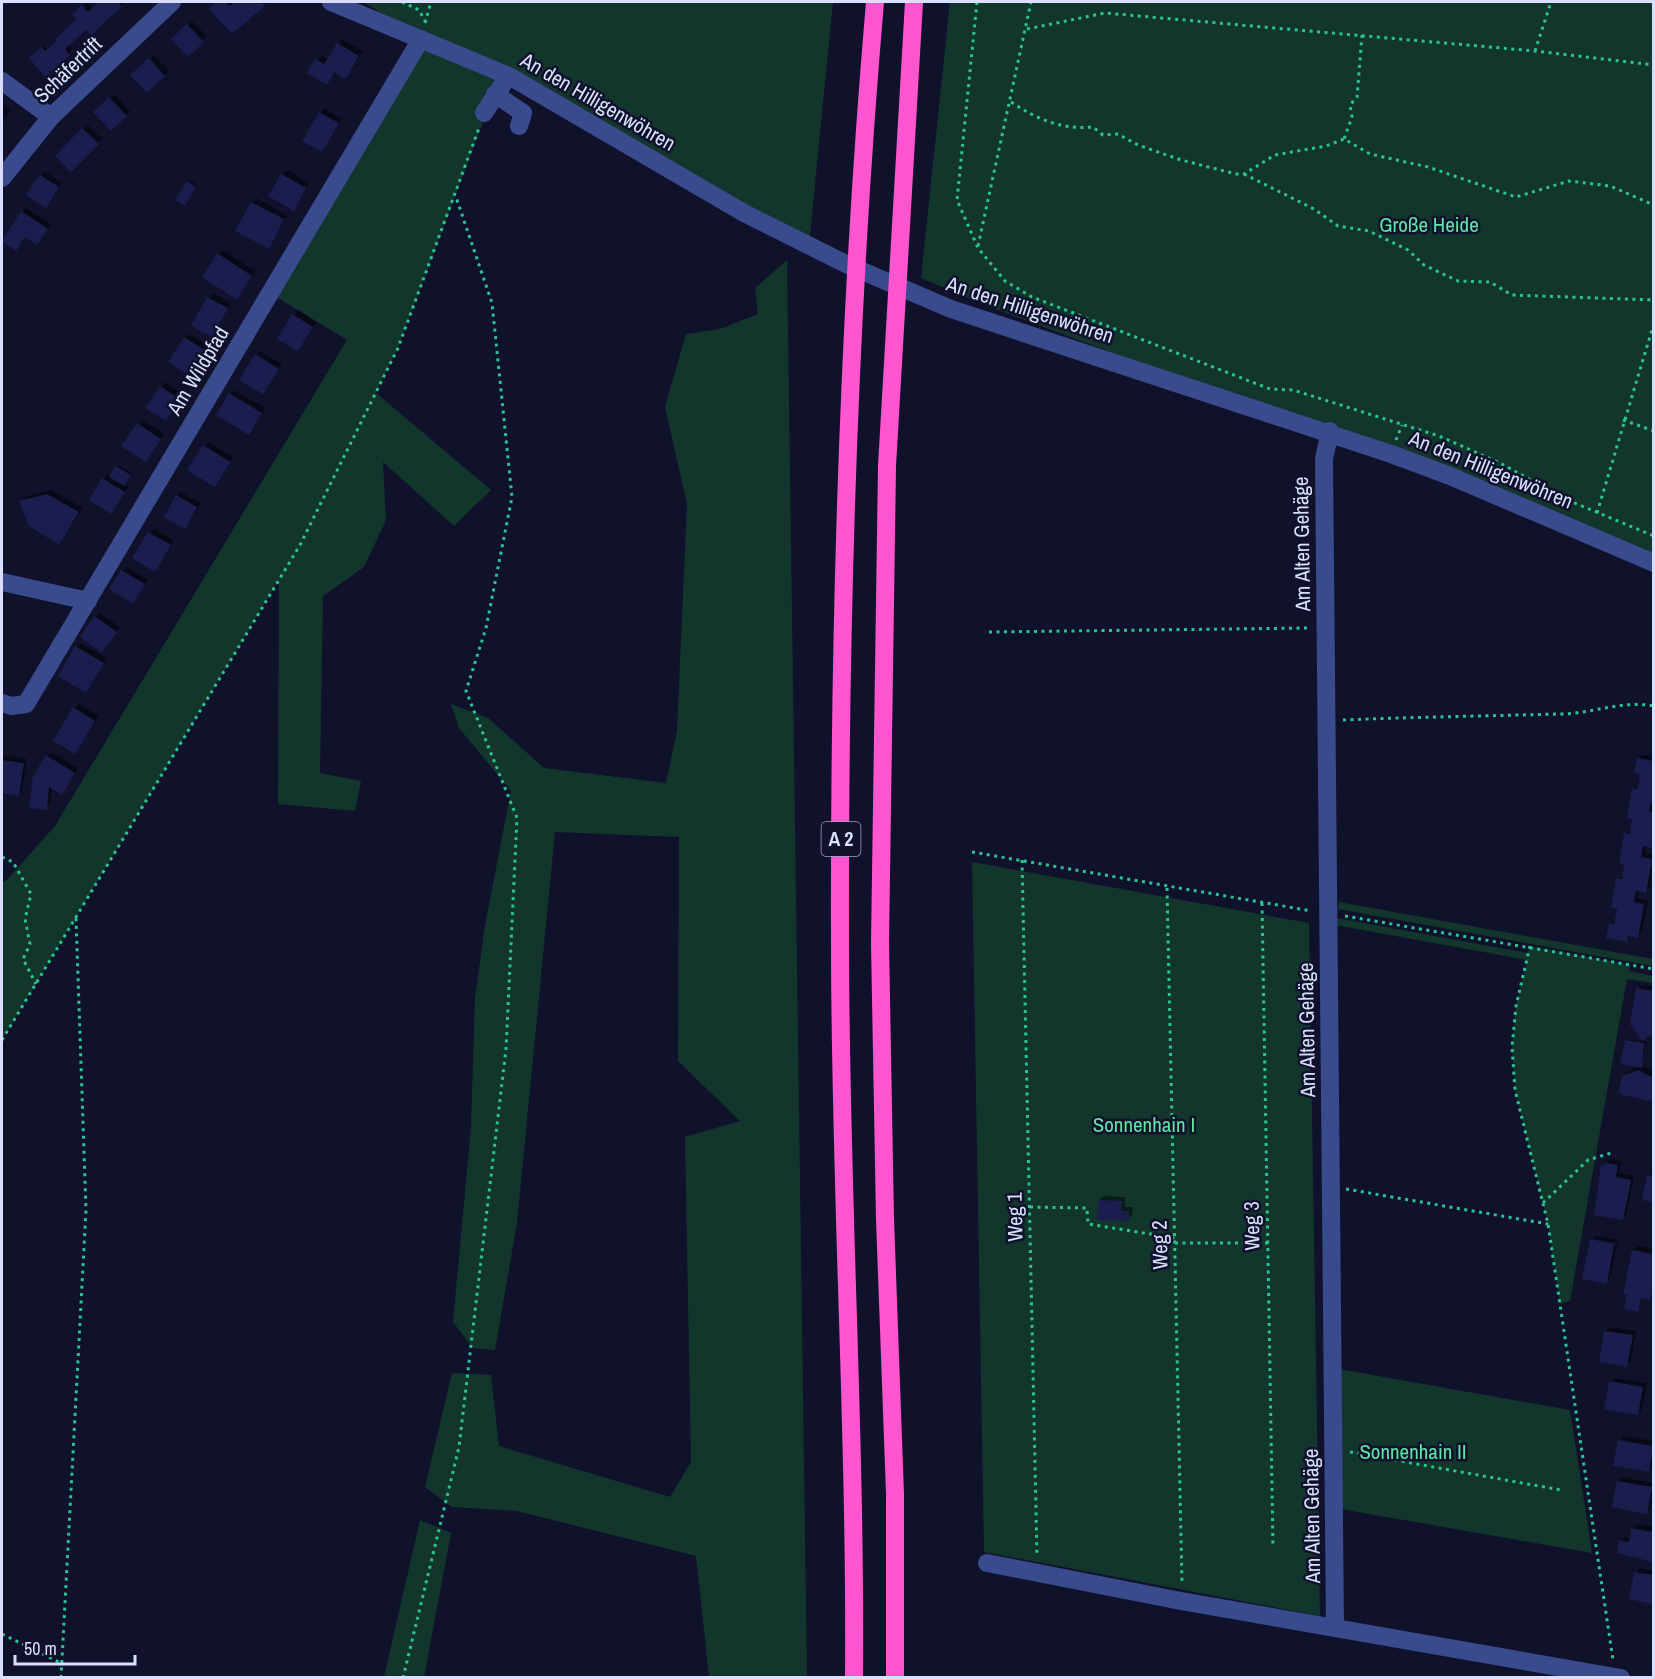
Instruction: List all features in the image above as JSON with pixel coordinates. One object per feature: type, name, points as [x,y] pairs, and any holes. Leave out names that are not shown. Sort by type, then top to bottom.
[{"type":"highway","name":"A 2","points":[[854,1677],[840,945],[847,463],[864,128],[875,2]]},
{"type":"highway","name":"A 2","points":[[895,1677],[895,1494],[885,1220],[880,943],[887,466],[914,2]]},
{"type":"street","name":"Schäfertrift","points":[[2,177],[51,117],[172,2]]},
{"type":"street","points":[[331,2],[423,30]]},
{"type":"street","name":"An den Hilligenwöhren","points":[[423,30],[509,76],[744,213],[867,274],[951,309],[1330,431],[1450,476],[1653,563]]},
{"type":"street","name":"Am Wildpfad","points":[[2,704],[11,706],[26,704],[423,30]]},
{"type":"street","points":[[484,113],[509,76]]},
{"type":"street","points":[[2,81],[51,117]]},
{"type":"street","points":[[495,94],[523,113],[519,126]]},
{"type":"street","name":"Am Alten Gehäge","points":[[1330,431],[1324,459],[1335,1628]]},
{"type":"street","points":[[2,582],[88,601]]},
{"type":"street","points":[[987,1563],[1181,1601],[1267,1610],[1335,1628],[1618,1677]]},
{"type":"path","points":[[402,2],[419,10],[423,30]]},
{"type":"path","points":[[423,30],[431,2]]},
{"type":"path","points":[[976,2],[957,200],[978,248],[1005,281],[1032,297],[1270,389],[1293,390],[1439,436],[1500,463],[1564,499],[1653,536]]},
{"type":"path","points":[[978,248],[1031,2]]},
{"type":"path","points":[[1535,51],[1551,2]]},
{"type":"path","points":[[1027,29],[1105,13],[1535,51],[1653,65]]},
{"type":"path","points":[[1244,174],[1275,154],[1326,146],[1344,139],[1352,117],[1350,105],[1357,97],[1362,35]]},
{"type":"path","points":[[1011,102],[1037,119],[1073,129],[1093,127],[1103,135],[1118,135],[1138,145],[1181,160],[1231,173],[1244,174],[1314,209],[1338,226],[1369,231],[1407,250],[1424,265],[1458,281],[1490,282],[1512,295],[1653,300]]},
{"type":"path","points":[[2,1040],[300,545],[398,348],[456,197],[484,113]]},
{"type":"path","points":[[1344,139],[1370,154],[1428,167],[1516,197],[1569,181],[1610,186],[1653,205]]},
{"type":"path","points":[[403,1677],[459,1447],[506,1049],[517,818],[466,691],[486,628],[512,497],[492,303],[456,197]]},
{"type":"path","points":[[1597,513],[1653,323]]},
{"type":"path","points":[[1623,420],[1653,431]]},
{"type":"path","points":[[989,632],[1326,627]]},
{"type":"path","points":[[1327,721],[1482,714],[1562,714],[1619,704],[1653,706]]},
{"type":"path","points":[[2,857],[13,862],[32,894],[25,919],[30,944],[23,959],[36,984]]},
{"type":"path","name":"Weg 1","points":[[1022,860],[1036,1573]]},
{"type":"path","name":"Weg 2","points":[[1167,888],[1181,1601]]},
{"type":"path","name":"Weg 3","points":[[1262,903],[1273,1548]]},
{"type":"path","points":[[61,1677],[86,1210],[76,917]]},
{"type":"path","points":[[1530,946],[1516,1006],[1512,1047],[1515,1090],[1548,1224],[1618,1677]]},
{"type":"path","points":[[1543,1203],[1588,1160],[1611,1153]]},
{"type":"path","points":[[1332,1187],[1548,1224]]},
{"type":"path","points":[[1030,1207],[1087,1208],[1088,1224],[1175,1240],[1268,1243]]},
{"type":"path","points":[[1334,1449],[1561,1490]]},
{"type":"path","points":[[2,1634],[63,1664]]},
{"type":"green space","points":[[364,2],[833,2],[809,245],[510,76],[487,112],[398,348],[376,393],[491,490],[454,526],[383,462],[386,520],[364,567],[323,596],[320,773],[361,781],[355,811],[278,804],[279,580],[2,1040],[2,882],[5,882],[55,826],[347,340],[270,293],[420,38]]},
{"type":"green space","name":"Große Heide","points":[[950,2],[1653,2],[1653,554],[987,306],[921,278]]},
{"type":"green space","points":[[787,260],[807,1677],[709,1677],[696,1556],[517,1511],[452,1507],[425,1487],[452,1373],[491,1375],[499,1446],[670,1497],[691,1462],[685,1137],[740,1121],[678,1061],[679,837],[555,832],[517,1223],[495,1350],[473,1348],[453,1322],[471,1127],[475,998],[485,925],[511,791],[459,728],[451,704],[488,718],[544,768],[666,783],[677,731],[687,504],[665,407],[686,334],[720,329],[758,314],[755,288]]},
{"type":"green space","name":"Sonnenhain I","points":[[972,862],[1309,923],[1320,1616],[984,1552]]},
{"type":"green space","points":[[1339,902],[1653,959],[1653,966],[1338,909]]},
{"type":"green space","points":[[1337,918],[1528,953],[1530,946],[1630,965],[1629,971],[1653,976],[1653,983],[1627,979],[1570,1301],[1560,1304],[1548,1224],[1515,1090],[1512,1047],[1516,1006],[1527,960],[1335,925]]},
{"type":"green space","name":"Sonnenhain II","points":[[1339,1369],[1570,1410],[1592,1553],[1341,1509]]},
{"type":"green space","points":[[420,1520],[451,1533],[424,1677],[384,1677]]},
{"type":"building","points":[[99,2],[117,2],[122,6],[91,35],[86,30],[65,49],[70,55],[45,77],[29,58],[41,47],[45,51],[57,41],[55,39],[77,19],[72,14],[82,5],[88,12]]},
{"type":"building","points":[[216,2],[225,2],[230,6],[234,2],[258,2],[266,5],[232,34],[209,9]]},
{"type":"building","points":[[187,24],[204,42],[188,57],[171,39]]},
{"type":"building","points":[[337,43],[359,56],[346,79],[334,72],[327,85],[307,73],[315,59],[324,64]]},
{"type":"building","points":[[149,58],[165,76],[147,93],[130,75]]},
{"type":"building","points":[[109,97],[127,116],[111,131],[93,112]]},
{"type":"building","points":[[319,112],[339,123],[322,152],[302,141]]},
{"type":"building","points":[[82,128],[99,144],[71,172],[55,156]]},
{"type":"building","points":[[281,174],[306,188],[294,211],[268,196]]},
{"type":"building","points":[[40,175],[59,187],[46,208],[26,195]]},
{"type":"building","points":[[187,181],[196,187],[185,206],[175,200]]},
{"type":"building","points":[[251,202],[284,219],[269,249],[235,231]]},
{"type":"building","points":[[21,211],[48,229],[37,245],[25,237],[16,251],[2,241]]},
{"type":"building","points":[[217,253],[252,276],[237,300],[202,277]]},
{"type":"building","points":[[207,297],[228,308],[212,337],[191,326]]},
{"type":"building","points":[[292,314],[313,327],[298,351],[277,339]]},
{"type":"building","points":[[184,337],[205,350],[190,376],[168,362]]},
{"type":"building","points":[[255,354],[279,369],[263,394],[239,380]]},
{"type":"building","points":[[160,386],[180,399],[166,421],[145,408]]},
{"type":"building","points":[[229,393],[262,413],[249,435],[216,415]]},
{"type":"building","points":[[137,423],[161,439],[146,462],[121,446]]},
{"type":"building","points":[[203,445],[230,462],[215,487],[187,470]]},
{"type":"building","points":[[115,466],[131,475],[124,486],[109,477]]},
{"type":"building","points":[[102,478],[125,492],[111,514],[89,500]]},
{"type":"building","points":[[47,494],[79,512],[59,545],[29,526],[19,501]]},
{"type":"building","points":[[176,495],[197,507],[185,529],[164,517]]},
{"type":"building","points":[[148,532],[171,545],[155,572],[132,558]]},
{"type":"building","points":[[121,570],[145,584],[133,604],[109,589]]},
{"type":"building","points":[[94,616],[117,632],[102,653],[80,637]]},
{"type":"building","points":[[75,646],[104,663],[86,693],[58,676]]},
{"type":"building","points":[[73,707],[95,721],[75,754],[53,741]]},
{"type":"building","points":[[46,755],[75,773],[62,795],[49,787],[47,810],[29,808],[33,776]]},
{"type":"building","points":[[1637,758],[1653,761],[1653,801],[1651,801],[1649,812],[1653,813],[1653,848],[1643,846],[1641,857],[1652,859],[1646,893],[1636,891],[1634,902],[1644,904],[1638,938],[1628,936],[1627,942],[1606,938],[1609,923],[1614,924],[1617,909],[1611,908],[1616,878],[1622,879],[1624,864],[1619,863],[1624,833],[1630,834],[1632,819],[1627,818],[1632,788],[1637,789],[1639,782],[1640,774],[1634,773]]},
{"type":"building","points":[[2,760],[24,763],[19,796],[2,793]]},
{"type":"building","points":[[1636,988],[1653,991],[1653,1033],[1642,1041],[1630,1024]]},
{"type":"building","points":[[1625,1040],[1644,1043],[1642,1068],[1620,1064]]},
{"type":"building","points":[[1638,1070],[1653,1078],[1653,1098],[1650,1101],[1622,1095],[1619,1091],[1622,1076]]},
{"type":"building","points":[[1607,1163],[1618,1165],[1616,1177],[1631,1180],[1623,1220],[1594,1215],[1601,1166]]},
{"type":"building","points":[[1647,1175],[1653,1176],[1653,1202],[1642,1200]]},
{"type":"building","points":[[1098,1200],[1122,1201],[1121,1211],[1129,1211],[1129,1221],[1097,1220]]},
{"type":"building","points":[[1590,1239],[1614,1244],[1607,1284],[1582,1279]]},
{"type":"building","points":[[1632,1250],[1653,1254],[1650,1300],[1641,1298],[1638,1312],[1624,1309],[1627,1295],[1623,1294]]},
{"type":"building","points":[[1604,1331],[1633,1335],[1627,1367],[1599,1362]]},
{"type":"building","points":[[1609,1381],[1643,1387],[1638,1415],[1604,1409]]},
{"type":"building","points":[[1618,1440],[1653,1446],[1649,1472],[1613,1466]]},
{"type":"building","points":[[1617,1481],[1652,1487],[1647,1514],[1612,1507]]},
{"type":"building","points":[[1631,1528],[1653,1532],[1653,1562],[1617,1553],[1619,1540],[1629,1542]]},
{"type":"building","points":[[1634,1572],[1653,1575],[1653,1604],[1629,1599]]}]
